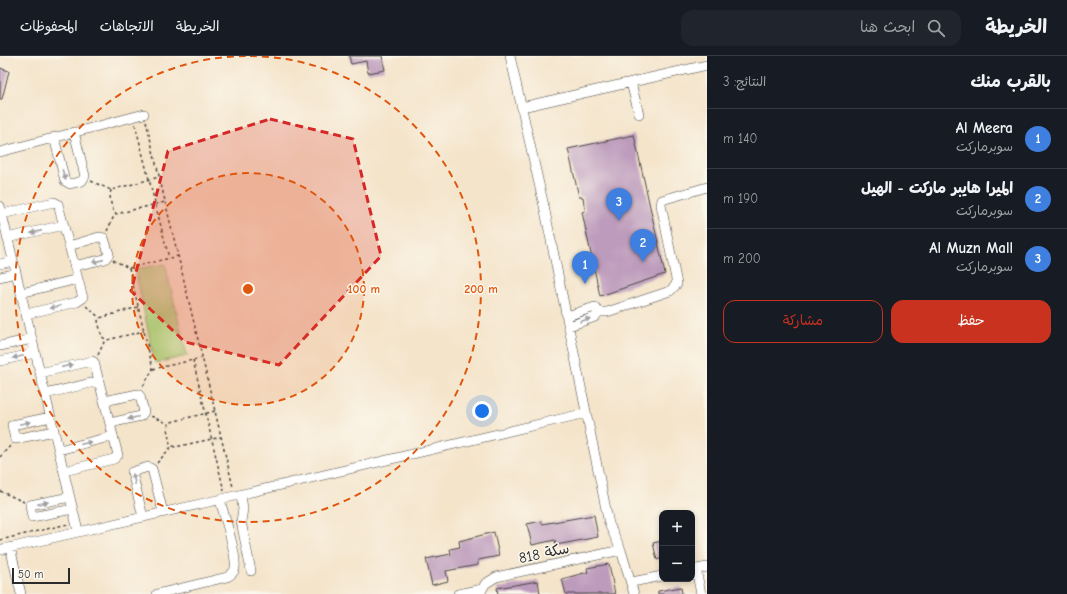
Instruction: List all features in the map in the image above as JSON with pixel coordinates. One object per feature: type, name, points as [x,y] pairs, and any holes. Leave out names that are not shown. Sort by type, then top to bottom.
[{"type":"street","points":[[510,56],[567,316],[609,524],[621,550],[632,582],[634,594]]},
{"type":"street","points":[[522,107],[707,65]]},
{"type":"street","points":[[631,83],[639,114]]},
{"type":"street","points":[[0,152],[144,114]]},
{"type":"street","points":[[54,138],[65,181],[70,184],[82,181],[85,178],[74,132]]},
{"type":"street","points":[[567,316],[597,309],[607,312],[670,291],[677,284],[661,205],[662,200],[707,187]]},
{"type":"street","points":[[26,314],[82,300],[64,225],[58,204],[54,202],[1,210],[77,527]]},
{"type":"street","points":[[8,238],[64,225]]},
{"type":"street","points":[[69,246],[104,238],[109,254],[108,257],[74,266]]},
{"type":"street","points":[[0,264],[13,261]]},
{"type":"street","points":[[0,277],[16,273]]},
{"type":"street","points":[[21,293],[78,279]]},
{"type":"street","points":[[569,326],[595,317],[597,309]]},
{"type":"street","points":[[0,346],[32,339]]},
{"type":"street","points":[[0,361],[35,353]]},
{"type":"street","points":[[40,373],[92,360],[94,362],[118,455],[117,458],[64,471]]},
{"type":"street","points":[[45,394],[99,381]]},
{"type":"street","points":[[104,401],[138,394],[140,396],[144,412],[141,416],[110,423]]},
{"type":"street","points":[[0,550],[77,527],[143,517],[586,413]]},
{"type":"street","points":[[51,417],[12,425],[15,439],[54,431]]},
{"type":"street","points":[[58,450],[113,436]]},
{"type":"street","points":[[143,517],[132,472],[148,467],[152,469],[163,512]]},
{"type":"street","points":[[70,497],[30,505],[32,517],[73,509]]},
{"type":"street","points":[[231,497],[243,509],[241,521],[251,571]]},
{"type":"street","points":[[157,594],[227,577],[233,574],[235,568],[235,558],[231,497]]},
{"type":"street","points":[[10,547],[21,594]]},
{"type":"street","name":"سكة 818","points":[[481,591],[485,584],[496,577],[621,550]]},
{"type":"street","points":[[695,569],[707,567]]},
{"type":"street","points":[[695,573],[701,594]]},
{"type":"street","points":[[632,582],[659,577]]},
{"type":"street","points":[[458,594],[481,591]]},
{"type":"path","points":[[144,114],[221,437],[231,497]]},
{"type":"path","points":[[134,116],[169,258]]},
{"type":"path","points":[[85,178],[111,190],[159,177]]},
{"type":"path","points":[[111,190],[110,194],[116,214]]},
{"type":"path","points":[[104,238],[111,220],[116,214],[165,202]]},
{"type":"path","points":[[108,257],[129,268],[178,256]]},
{"type":"path","points":[[129,268],[153,369],[138,394]]},
{"type":"path","points":[[82,300],[100,318]]},
{"type":"path","points":[[100,318],[138,307]]},
{"type":"path","points":[[100,318],[98,321],[102,337],[105,339]]},
{"type":"path","points":[[105,339],[144,331]]},
{"type":"path","points":[[94,362],[105,339]]},
{"type":"path","points":[[153,369],[202,358]]},
{"type":"path","points":[[193,360],[211,439],[231,497]]},
{"type":"path","points":[[168,425],[171,422],[215,411]]},
{"type":"path","points":[[144,412],[168,425]]},
{"type":"path","points":[[168,425],[167,428],[172,446]]},
{"type":"path","points":[[152,469],[172,446],[221,437]]},
{"type":"path","points":[[0,457],[15,439]]},
{"type":"path","points":[[0,491],[30,505]]},
{"type":"path","points":[[0,540],[77,527]]},
{"type":"highlighted area","points":[[270,119],[353,139],[381,256],[279,365],[185,342],[131,291],[168,151]]},
{"type":"green space","points":[[165,264],[187,356],[155,363],[135,269]]},
{"type":"building","points":[[349,56],[382,56],[385,70],[368,73],[366,61],[351,64]]},
{"type":"building","points":[[0,68],[9,71],[2,99],[0,99]]},
{"type":"building","points":[[634,135],[665,274],[600,296],[582,212],[585,211],[583,197],[579,197],[568,149]]},
{"type":"building","points":[[594,515],[598,537],[556,545],[555,540],[532,545],[527,524],[541,521],[542,524]]},
{"type":"building","points":[[494,532],[499,556],[478,560],[478,565],[446,571],[448,581],[432,585],[426,559],[451,554],[450,549],[460,547],[459,541]]},
{"type":"building","points":[[659,542],[659,559],[657,560],[653,543]]},
{"type":"building","points":[[609,564],[615,594],[566,594],[562,579],[588,572],[587,568]]},
{"type":"building","points":[[538,581],[540,594],[498,594],[497,588]]},
{"type":"building","points":[[681,587],[682,594],[658,594],[658,591]]},
{"type":"place","name":"Al Muzn Mall","points":[[619,221]]},
{"type":"place","name":"الميرا هايبر ماركت - الهيل","points":[[643,262]]},
{"type":"place","name":"Al Meera","points":[[585,284]]}]
